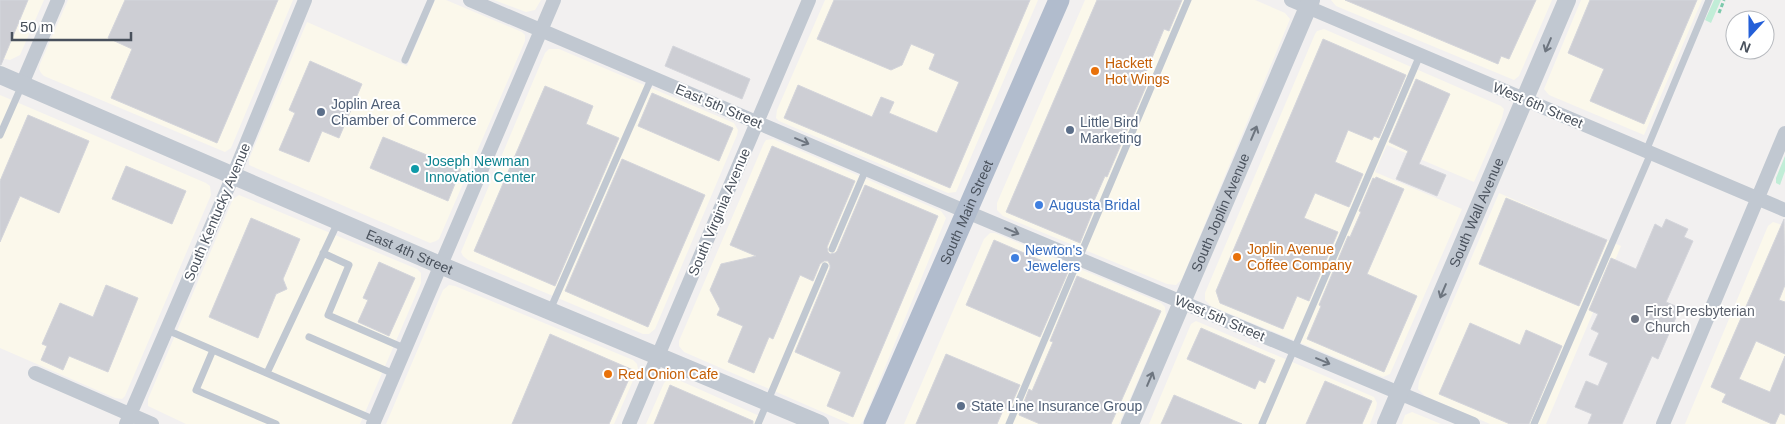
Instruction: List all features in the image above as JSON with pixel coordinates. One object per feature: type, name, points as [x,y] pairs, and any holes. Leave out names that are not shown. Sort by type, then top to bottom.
[{"type":"main road","name":"South Main Street","points":[[874,424],[1059,0]]},
{"type":"street","points":[[22,84],[58,0]]},
{"type":"street","name":"South Kentucky Avenue","points":[[128,419],[233,176],[305,0]]},
{"type":"street","name":"East 5th Street","points":[[470,0],[967,212]]},
{"type":"street","points":[[374,422],[554,0]]},
{"type":"street","name":"South Virginia Avenue","points":[[629,424],[809,0]]},
{"type":"street","name":"West 6th Street","points":[[1291,0],[1309,4],[1420,55],[1785,210]]},
{"type":"street","name":"South Wall Avenue","points":[[1386,424],[1567,0]]},
{"type":"street","name":"South Joplin Avenue","points":[[1130,424],[1309,4]]},
{"type":"street","name":"East 4th Street","points":[[0,75],[440,265],[820,424]]},
{"type":"street","points":[[1663,424],[1785,133]]},
{"type":"street","name":"West 5th Street","points":[[967,212],[1473,424]]},
{"type":"street","points":[[35,373],[128,419],[152,424]]},
{"type":"lane","points":[[405,60],[431,0]]},
{"type":"lane","points":[[1009,424],[1188,0]]},
{"type":"lane","points":[[1534,424],[1648,152],[1709,0]]},
{"type":"lane","points":[[1262,424],[1420,55]]},
{"type":"lane","points":[[550,311],[652,77]]},
{"type":"lane","points":[[0,136],[22,84]]},
{"type":"lane","points":[[832,249],[866,169]]},
{"type":"lane","points":[[267,373],[338,221]]},
{"type":"lane","points":[[323,253],[349,265],[328,315],[404,348]]},
{"type":"lane","points":[[758,424],[825,266]]},
{"type":"lane","points":[[167,330],[374,422]]},
{"type":"lane","points":[[309,337],[394,374]]},
{"type":"lane","points":[[213,350],[196,390],[276,424]]},
{"type":"path","points":[[1718,13],[1724,0]]},
{"type":"shaded area","points":[[0,0],[44,0],[20,55],[10,60],[0,58]]},
{"type":"shaded area","points":[[68,0],[293,0],[231,148],[225,152],[44,76],[39,69],[40,64]]},
{"type":"shaded area","points":[[435,0],[446,0],[522,32],[525,35],[525,41],[439,239],[430,243],[249,165],[249,159],[307,22],[407,66]]},
{"type":"shaded area","points":[[494,0],[541,0],[535,10],[526,12]]},
{"type":"shaded area","points":[[825,0],[1038,0],[956,192],[948,193],[779,121],[776,118],[777,110]]},
{"type":"shaded area","points":[[1085,0],[1255,0],[1285,13],[1290,19],[1182,279],[1176,285],[1167,284],[1003,216],[997,210],[997,203]]},
{"type":"shaded area","points":[[1331,0],[1552,0],[1519,76],[1514,80],[1336,6]]},
{"type":"shaded area","points":[[1581,0],[1702,0],[1644,135],[1549,95],[1544,89]]},
{"type":"shaded area","points":[[1324,29],[1501,106],[1504,109],[1502,118],[1474,182],[1387,145],[1375,172],[1462,209],[1390,374],[1383,377],[1211,306],[1205,300],[1205,293],[1315,34],[1317,31]]},
{"type":"shaded area","points":[[549,49],[559,49],[734,123],[738,130],[655,329],[649,334],[643,334],[468,260],[461,252],[545,53]]},
{"type":"shaded area","points":[[0,95],[210,186],[211,195],[125,396],[122,399],[115,398],[0,348]]},
{"type":"shaded area","points":[[773,139],[941,211],[946,218],[863,421],[860,424],[850,424],[684,352],[679,346],[679,341],[764,143],[766,140]]},
{"type":"shaded area","points":[[1499,193],[1621,246],[1546,424],[1490,424],[1425,396],[1418,389],[1419,381]]},
{"type":"shaded area","points":[[239,195],[417,269],[421,273],[421,283],[360,424],[186,424],[148,406],[148,399],[233,199]]},
{"type":"shaded area","points":[[1773,222],[1785,226],[1785,424],[1685,424],[1768,226]]},
{"type":"shaded area","points":[[990,233],[995,233],[1161,303],[1165,307],[1166,316],[1119,424],[904,424],[984,239]]},
{"type":"shaded area","points":[[449,285],[633,360],[637,364],[638,369],[614,424],[386,424],[443,290]]},
{"type":"shaded area","points":[[1196,321],[1374,397],[1377,403],[1370,424],[1149,424],[1191,324]]},
{"type":"shaded area","points":[[669,378],[674,378],[764,418],[762,424],[646,424],[664,383]]},
{"type":"shaded area","points":[[1412,412],[1441,424],[1402,424],[1405,415]]},
{"type":"green space","points":[[1714,0],[1721,0],[1711,23],[1705,20]]},
{"type":"green space","points":[[1785,156],[1785,171],[1780,185],[1776,183],[1776,178]]},
{"type":"building","points":[[0,0],[28,0],[1,65],[0,65]]},
{"type":"building","points":[[125,0],[278,0],[217,143],[111,98],[132,49],[108,38]]},
{"type":"building","points":[[834,0],[1030,0],[950,188],[784,118],[798,85],[872,117],[881,97],[894,102],[889,113],[937,133],[959,82],[929,69],[935,54],[911,44],[902,65],[891,70],[817,39]]},
{"type":"building","points":[[1097,0],[1182,0],[1169,31],[1164,29],[1142,82],[1147,84],[1107,177],[1105,176],[1090,210],[1093,211],[1080,243],[1006,212]]},
{"type":"building","points":[[1345,0],[1536,0],[1509,59],[1501,56],[1498,64]]},
{"type":"building","points":[[1590,0],[1697,0],[1644,124],[1590,101],[1604,69],[1568,53]]},
{"type":"building","points":[[1323,39],[1406,75],[1379,138],[1374,136],[1372,140],[1348,130],[1335,162],[1363,174],[1349,207],[1315,193],[1304,218],[1338,232],[1309,301],[1297,296],[1283,329],[1220,303],[1216,291]]},
{"type":"building","points":[[673,46],[750,79],[742,99],[665,66]]},
{"type":"building","name":"Joplin Area Chamber of Commerce","points":[[310,61],[362,84],[339,138],[322,131],[309,162],[279,150],[295,113],[289,110]]},
{"type":"building","points":[[1416,79],[1450,94],[1419,164],[1446,175],[1437,196],[1396,179],[1408,151],[1389,142]]},
{"type":"building","points":[[545,86],[593,106],[586,124],[619,138],[555,286],[474,251]]},
{"type":"building","points":[[652,93],[733,128],[719,161],[638,126]]},
{"type":"building","points":[[28,115],[89,141],[59,213],[20,196],[0,242],[0,181]]},
{"type":"building","name":"Joseph Newman Innovation Center","points":[[383,137],[461,169],[448,201],[370,168]]},
{"type":"building","points":[[772,146],[855,181],[827,247],[830,254],[837,251],[865,185],[938,216],[853,417],[827,406],[841,372],[795,352],[830,268],[828,261],[820,264],[813,281],[800,275],[773,339],[769,337],[754,373],[728,362],[743,326],[717,315],[720,309],[710,290],[721,264],[756,256],[730,245]]},
{"type":"building","points":[[622,159],[705,195],[648,327],[565,291]]},
{"type":"building","points":[[126,166],[186,191],[172,224],[112,199]]},
{"type":"building","points":[[1376,177],[1404,189],[1367,274],[1417,296],[1384,372],[1307,339],[1348,236],[1350,237],[1361,212],[1359,211],[1373,178],[1375,179]]},
{"type":"building","points":[[1506,198],[1607,240],[1579,306],[1479,264]]},
{"type":"building","points":[[251,218],[300,239],[283,279],[287,289],[276,294],[258,338],[209,317]]},
{"type":"building","name":"First Presbyterian Church","points":[[1666,219],[1688,229],[1684,237],[1693,241],[1666,302],[1680,308],[1658,359],[1652,356],[1622,424],[1588,424],[1592,414],[1575,407],[1586,381],[1598,386],[1608,363],[1589,355],[1599,333],[1591,329],[1598,314],[1589,310],[1611,258],[1636,269],[1655,224],[1662,228]]},
{"type":"building","points":[[1784,219],[1785,285],[1779,300],[1785,302],[1785,354],[1756,341],[1739,379],[1770,392],[1785,356],[1785,415],[1780,413],[1775,424],[1772,424],[1722,402],[1726,394],[1711,387]]},
{"type":"building","points":[[994,240],[1068,272],[1040,337],[966,305]]},
{"type":"building","points":[[379,262],[415,278],[389,336],[358,322],[368,300],[363,298]]},
{"type":"building","points":[[1077,276],[1161,311],[1111,424],[1040,424],[1019,415],[1029,389],[1032,391],[1053,342],[1050,341]]},
{"type":"building","points":[[106,285],[138,298],[108,372],[69,356],[63,370],[41,360],[47,346],[42,344],[60,303],[93,317]]},
{"type":"building","points":[[1470,323],[1520,345],[1526,330],[1562,346],[1529,424],[1510,424],[1439,394]]},
{"type":"building","points":[[1201,328],[1275,360],[1265,383],[1259,380],[1255,389],[1187,359]]},
{"type":"building","points":[[550,334],[633,370],[609,424],[512,424]]},
{"type":"building","points":[[946,354],[1020,385],[1009,410],[1004,408],[997,424],[916,424]]},
{"type":"building","points":[[1325,381],[1372,401],[1362,424],[1306,424]]},
{"type":"building","points":[[670,385],[753,421],[753,424],[654,424]]},
{"type":"building","points":[[1174,395],[1242,424],[1161,424]]},
{"type":"place","name":"Hackett Hot Wings","points":[[1095,71]]},
{"type":"place","name":"Joplin Area Chamber of Commerce","points":[[321,112]]},
{"type":"place","name":"Little Bird Marketing","points":[[1070,130]]},
{"type":"place","name":"Joseph Newman Innovation Center","points":[[415,169]]},
{"type":"place","name":"Augusta Bridal","points":[[1039,205]]},
{"type":"place","name":"Joplin Avenue Coffee Company","points":[[1237,257]]},
{"type":"place","name":"Newton's Jewelers","points":[[1015,258]]},
{"type":"place","name":"First Presbyterian Church","points":[[1635,319]]},
{"type":"place","name":"Red Onion Cafe","points":[[608,374]]},
{"type":"place","name":"State Line Insurance Group","points":[[961,406]]}]
